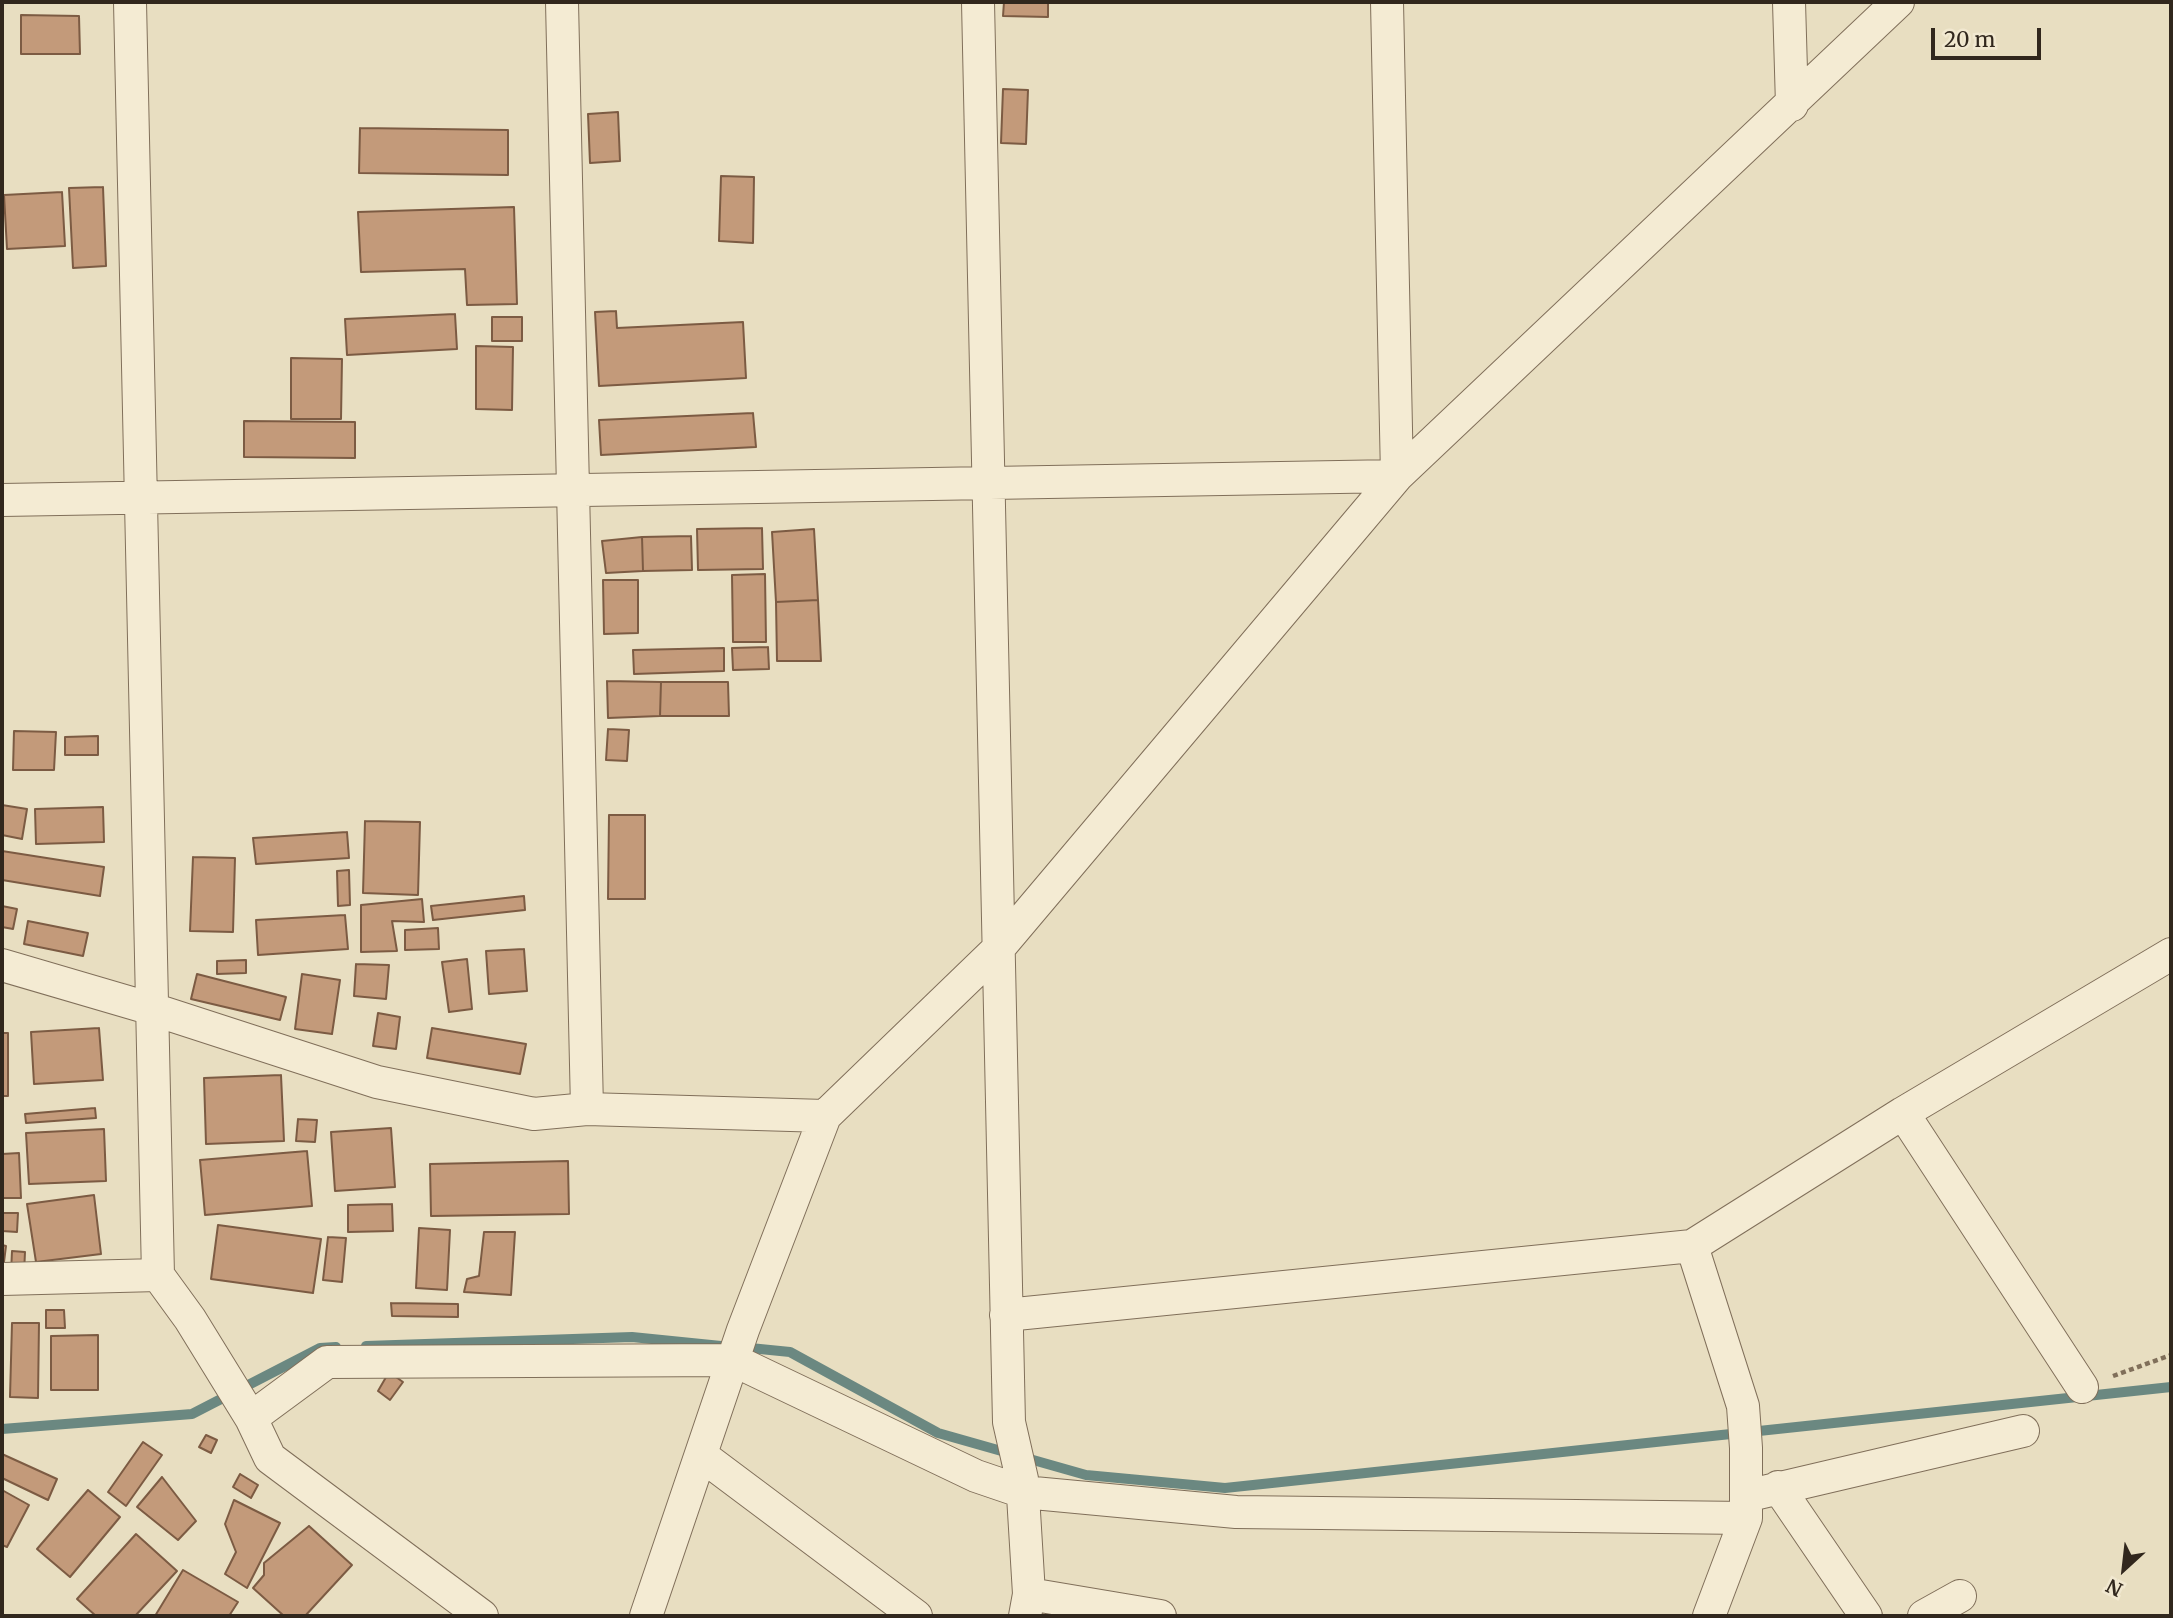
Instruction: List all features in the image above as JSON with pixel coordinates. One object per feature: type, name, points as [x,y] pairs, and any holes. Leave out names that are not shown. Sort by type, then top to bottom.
[{"type":"street","points":[[130,2],[158,1276],[190,1319],[247,1412],[270,1458],[482,1616]]},
{"type":"street","points":[[562,2],[587,1109]]},
{"type":"street","points":[[978,2],[1009,1422],[1022,1486],[1027,1605],[1160,1616]]},
{"type":"street","points":[[1387,2],[1397,477]]},
{"type":"street","points":[[1789,2],[1792,105]]},
{"type":"street","points":[[646,1616],[743,1330],[825,1116],[998,949],[1397,477],[1898,2]]},
{"type":"street","points":[[2,500],[1397,477]]},
{"type":"street","points":[[1006,1315],[1692,1247],[1903,1113],[2171,954]]},
{"type":"street","points":[[2,965],[377,1082],[534,1114],[587,1109],[825,1116]]},
{"type":"street","points":[[1903,1113],[2082,1388]]},
{"type":"street","points":[[1692,1247],[1743,1406],[1746,1448],[1746,1507],[1709,1616]]},
{"type":"street","points":[[2,1279],[158,1276]]},
{"type":"street","points":[[247,1412],[327,1362],[733,1360],[976,1476],[1022,1486],[1236,1512],[1746,1507],[1778,1488],[2023,1431]]},
{"type":"street","points":[[701,1455],[916,1616]]},
{"type":"street","points":[[1778,1488],[1866,1616]]},
{"type":"street","points":[[1924,1616],[1960,1597]]},
{"type":"path","points":[[2082,1388],[2171,1354]]},
{"type":"building","points":[[1004,2],[1048,2],[1048,17],[1003,16]]},
{"type":"building","points":[[21,15],[79,16],[80,54],[21,54]]},
{"type":"building","points":[[1003,89],[1028,90],[1026,144],[1001,143]]},
{"type":"building","points":[[618,112],[620,161],[590,163],[588,114]]},
{"type":"building","points":[[360,128],[508,130],[508,175],[359,173]]},
{"type":"building","points":[[721,176],[754,177],[753,243],[719,241]]},
{"type":"building","points":[[103,187],[106,266],[73,268],[69,188]]},
{"type":"building","points":[[62,192],[65,246],[7,249],[4,195]]},
{"type":"building","points":[[514,207],[517,304],[467,305],[465,269],[361,272],[358,212]]},
{"type":"building","points":[[616,311],[617,328],[743,322],[746,378],[599,386],[595,312]]},
{"type":"building","points":[[455,314],[457,349],[347,355],[345,319]]},
{"type":"building","points":[[492,317],[522,317],[522,341],[492,341]]},
{"type":"building","points":[[476,346],[513,347],[512,410],[476,409]]},
{"type":"building","points":[[291,358],[342,359],[341,419],[291,419]]},
{"type":"building","points":[[753,413],[756,447],[601,455],[599,420]]},
{"type":"building","points":[[244,421],[355,422],[355,458],[244,457]]},
{"type":"building","points":[[762,528],[763,569],[698,570],[697,529]]},
{"type":"building","points":[[814,529],[818,600],[776,602],[772,532]]},
{"type":"building","points":[[691,536],[692,570],[643,571],[642,537]]},
{"type":"building","points":[[642,537],[643,571],[606,573],[602,541]]},
{"type":"building","points":[[765,574],[766,642],[733,642],[732,575]]},
{"type":"building","points":[[603,580],[638,580],[638,633],[604,634]]},
{"type":"building","points":[[818,600],[821,661],[777,661],[776,602]]},
{"type":"building","points":[[768,647],[769,669],[733,670],[732,648]]},
{"type":"building","points":[[724,648],[724,671],[634,674],[633,650]]},
{"type":"building","points":[[607,681],[661,682],[660,716],[608,718]]},
{"type":"building","points":[[661,682],[728,682],[729,716],[660,716]]},
{"type":"building","points":[[608,729],[629,730],[627,761],[606,760]]},
{"type":"building","points":[[14,731],[56,732],[54,770],[13,770]]},
{"type":"building","points":[[98,736],[98,755],[65,755],[65,737]]},
{"type":"building","points":[[2,805],[27,809],[22,839],[2,835]]},
{"type":"building","points":[[103,807],[104,842],[36,844],[35,809]]},
{"type":"building","points":[[609,815],[645,815],[645,899],[608,899]]},
{"type":"building","points":[[365,821],[420,822],[418,895],[363,893]]},
{"type":"building","points":[[347,832],[349,858],[256,864],[253,838]]},
{"type":"building","points":[[2,851],[104,867],[100,896],[2,880]]},
{"type":"building","points":[[193,857],[235,858],[233,932],[190,931]]},
{"type":"building","points":[[349,870],[350,905],[338,906],[337,871]]},
{"type":"building","points":[[524,896],[525,910],[433,920],[431,906]]},
{"type":"building","points":[[422,899],[424,922],[392,921],[397,951],[361,952],[361,905]]},
{"type":"building","points":[[2,906],[17,909],[13,929],[2,927]]},
{"type":"building","points":[[345,915],[348,949],[258,955],[256,920]]},
{"type":"building","points":[[28,921],[88,933],[83,956],[24,944]]},
{"type":"building","points":[[438,928],[439,949],[405,950],[405,930]]},
{"type":"building","points":[[524,949],[527,991],[489,994],[486,951]]},
{"type":"building","points":[[467,959],[472,1009],[449,1012],[442,962]]},
{"type":"building","points":[[246,960],[246,973],[217,974],[217,961]]},
{"type":"building","points":[[356,964],[389,965],[386,999],[354,996]]},
{"type":"building","points":[[197,974],[286,997],[280,1020],[191,999]]},
{"type":"building","points":[[302,974],[340,980],[332,1034],[295,1029]]},
{"type":"building","points":[[378,1013],[400,1017],[396,1049],[373,1046]]},
{"type":"building","points":[[99,1028],[103,1080],[34,1084],[31,1032]]},
{"type":"building","points":[[432,1028],[526,1044],[520,1074],[427,1058]]},
{"type":"building","points":[[2,1033],[8,1033],[8,1096],[2,1096]]},
{"type":"building","points":[[281,1075],[284,1141],[206,1144],[204,1078]]},
{"type":"building","points":[[95,1108],[96,1118],[26,1123],[25,1114]]},
{"type":"building","points":[[298,1119],[317,1120],[315,1142],[296,1141]]},
{"type":"building","points":[[391,1128],[395,1187],[335,1191],[331,1132]]},
{"type":"building","points":[[104,1129],[106,1181],[29,1184],[26,1133]]},
{"type":"building","points":[[307,1151],[312,1206],[205,1215],[200,1160]]},
{"type":"building","points":[[19,1153],[21,1198],[2,1198],[2,1154]]},
{"type":"building","points":[[568,1161],[569,1214],[431,1216],[430,1164]]},
{"type":"building","points":[[94,1195],[101,1254],[36,1262],[27,1204]]},
{"type":"building","points":[[392,1204],[393,1231],[348,1232],[348,1205]]},
{"type":"building","points":[[2,1213],[18,1213],[17,1232],[2,1231]]},
{"type":"building","points":[[218,1225],[321,1239],[313,1293],[211,1279]]},
{"type":"building","points":[[419,1228],[450,1230],[447,1290],[416,1288]]},
{"type":"building","points":[[484,1232],[515,1232],[511,1295],[464,1292],[467,1279],[479,1276]]},
{"type":"building","points":[[328,1237],[346,1238],[342,1282],[323,1280]]},
{"type":"building","points":[[2,1245],[6,1246],[3,1270],[2,1270]]},
{"type":"building","points":[[12,1251],[25,1252],[24,1274],[11,1273]]},
{"type":"building","points":[[391,1303],[458,1304],[458,1317],[392,1316]]},
{"type":"building","points":[[46,1310],[64,1310],[65,1328],[46,1328]]},
{"type":"building","points":[[12,1323],[39,1323],[38,1398],[10,1397]]},
{"type":"building","points":[[98,1335],[98,1390],[51,1390],[51,1336]]},
{"type":"building","points":[[389,1372],[403,1382],[390,1400],[378,1391]]},
{"type":"building","points":[[206,1435],[217,1440],[211,1453],[199,1447]]},
{"type":"building","points":[[143,1442],[162,1455],[126,1506],[108,1492]]},
{"type":"building","points":[[2,1454],[57,1479],[48,1500],[2,1478]]},
{"type":"building","points":[[240,1474],[258,1485],[251,1498],[233,1487]]},
{"type":"building","points":[[162,1477],[196,1521],[178,1540],[137,1507]]},
{"type":"building","points":[[2,1490],[29,1505],[7,1547],[2,1545]]},
{"type":"building","points":[[88,1490],[120,1517],[70,1577],[37,1549]]},
{"type":"building","points":[[234,1500],[280,1523],[247,1588],[225,1574],[236,1552],[225,1524]]},
{"type":"building","points":[[309,1526],[352,1565],[305,1616],[284,1616],[253,1588],[264,1575],[264,1563]]},
{"type":"building","points":[[136,1534],[177,1571],[135,1616],[96,1616],[77,1599]]},
{"type":"building","points":[[183,1570],[238,1602],[229,1616],[155,1616]]},
{"type":"waterway","points":[[366,1346],[632,1337],[721,1346]]},
{"type":"waterway","points":[[2,1429],[192,1414],[320,1348],[336,1347]]},
{"type":"waterway","points":[[740,1347],[790,1352],[938,1433],[1086,1475],[1225,1488],[2171,1387]]}]
